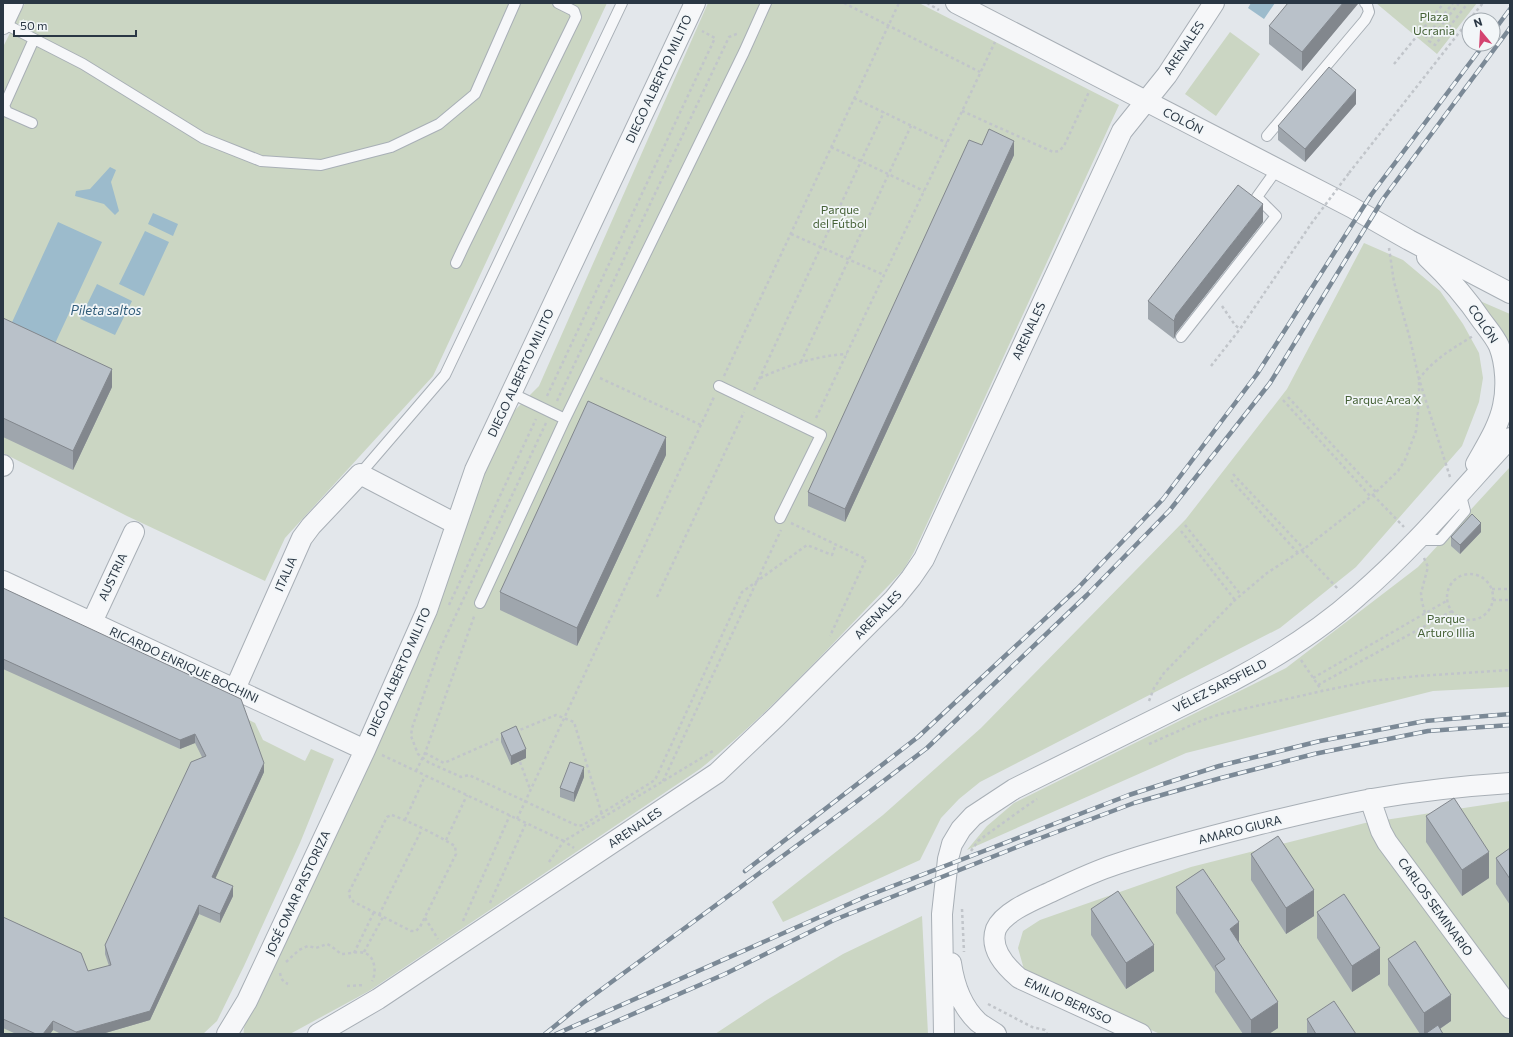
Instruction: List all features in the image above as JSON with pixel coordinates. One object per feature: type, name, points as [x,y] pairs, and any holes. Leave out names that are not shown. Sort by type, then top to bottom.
[{"type":"street","points":[[3,23],[13,3]]},
{"type":"street","name":"DIEGO ALBERTO MILITO","points":[[371,751],[427,610],[475,470],[695,3]]},
{"type":"street","name":"ARENALES","points":[[318,1034],[378,999],[717,773],[777,716],[894,599],[924,559],[1122,131],[1132,116],[1146,102],[1167,75],[1214,3]]},
{"type":"street","name":"COLÓN","points":[[959,7],[1351,207],[1409,240],[1510,293]]},
{"type":"street","name":"COLÓN","points":[[1409,240],[1455,285],[1505,353],[1505,390],[1499,420],[1483,453],[1458,494]]},
{"type":"street","name":"VÉLEZ SARSFIELD","points":[[944,1034],[942,914],[948,858],[952,844],[961,829],[973,816],[1014,790],[1232,681],[1266,663],[1292,646],[1351,602],[1416,540],[1510,438]]},
{"type":"street","points":[[360,474],[456,524]]},
{"type":"street","name":"ITALIA","points":[[235,689],[302,538],[311,526],[360,474]]},
{"type":"street","name":"AUSTRIA","points":[[92,622],[134,532]]},
{"type":"street","name":"RICARDO ENRIQUE BOCHINI","points":[[3,581],[371,751]]},
{"type":"street","name":"JOSÉ OMAR PASTORIZA","points":[[228,1034],[247,1001],[371,751]]},
{"type":"street","name":"AMARO GIURA","points":[[994,937],[997,928],[1004,918],[1028,902],[1116,864],[1221,834],[1370,799],[1421,791],[1510,782]]},
{"type":"street","name":"CARLOS SEMINARIO","points":[[1370,799],[1380,831],[1387,842],[1510,1008]]},
{"type":"street","name":"VÉLEZ SARSFIELD","points":[[942,914],[954,981],[957,988],[970,1013],[978,1022],[996,1034]]},
{"type":"street","name":"EMILIO BERISSO","points":[[994,937],[995,946],[999,957],[1008,969],[1018,978],[1141,1034]]},
{"type":"lane","points":[[3,23],[83,64],[203,138],[261,161],[321,165],[391,147],[439,124],[476,94],[515,3]]},
{"type":"lane","points":[[456,263],[576,17],[574,11],[558,3]]},
{"type":"lane","points":[[360,474],[445,375],[449,368],[622,3]]},
{"type":"lane","points":[[480,603],[565,419],[744,52],[766,3]]},
{"type":"lane","points":[[1267,136],[1365,20],[1369,12],[1365,3]]},
{"type":"lane","points":[[32,123],[6,112],[4,106],[34,39]]},
{"type":"lane","points":[[1181,337],[1276,216],[1257,197],[1277,169]]},
{"type":"lane","points":[[719,386],[821,435],[783,519]]},
{"type":"lane","points":[[511,393],[565,419]]},
{"type":"path","points":[[844,3],[980,72]]},
{"type":"path","points":[[517,819],[898,3]]},
{"type":"path","points":[[927,3],[959,7]]},
{"type":"path","points":[[1394,64],[1444,3]]},
{"type":"path","points":[[1420,33],[1426,37],[1453,3]]},
{"type":"path","points":[[1459,3],[1429,41],[1435,45],[1468,3]]},
{"type":"path","points":[[1476,12],[1483,3]]},
{"type":"path","points":[[447,610],[715,38],[696,28]]},
{"type":"path","points":[[1211,366],[1240,329],[1311,224],[1461,30]]},
{"type":"path","points":[[741,32],[729,38],[439,651],[412,728],[412,736],[418,754],[428,762],[461,777],[469,775],[578,826],[583,825],[655,780],[742,592],[808,545],[832,555],[836,544]]},
{"type":"path","points":[[810,430],[996,39]]},
{"type":"path","points":[[962,111],[1053,152],[1059,151],[1064,146],[1089,92]]},
{"type":"path","points":[[854,98],[947,143]]},
{"type":"path","points":[[657,597],[884,112]]},
{"type":"path","points":[[801,362],[911,126]]},
{"type":"path","points":[[831,147],[924,190]]},
{"type":"path","points":[[1322,204],[1330,207]]},
{"type":"path","points":[[791,234],[884,275]]},
{"type":"path","points":[[1389,246],[1389,259],[1394,282],[1409,333],[1418,379],[1458,494]]},
{"type":"path","points":[[1214,295],[1235,325],[1240,329]]},
{"type":"path","points":[[1149,708],[1149,700],[1154,688],[1164,673],[1235,600],[1267,573],[1303,550],[1372,496],[1398,471],[1405,460],[1416,432],[1419,403],[1418,379],[1439,357],[1487,328]]},
{"type":"path","points":[[759,378],[778,370],[825,355],[847,354]]},
{"type":"path","points":[[588,372],[701,425]]},
{"type":"path","points":[[1288,397],[1376,492]]},
{"type":"path","points":[[1283,400],[1338,461],[1416,540],[1428,567],[1421,593],[1425,613]]},
{"type":"path","points":[[1311,431],[1315,426]]},
{"type":"path","points":[[1338,461],[1342,456]]},
{"type":"path","points":[[1234,474],[1351,602]]},
{"type":"path","points":[[1231,480],[1298,553]]},
{"type":"path","points":[[1253,505],[1258,500]]},
{"type":"path","points":[[663,781],[756,582],[783,519],[866,559],[829,638]]},
{"type":"path","points":[[1275,528],[1279,523]]},
{"type":"path","points":[[1185,525],[1241,595]]},
{"type":"path","points":[[1181,531],[1235,600]]},
{"type":"path","points":[[1202,558],[1207,553]]},
{"type":"path","points":[[1216,575],[1221,570]]},
{"type":"path","points":[[1473,574],[1481,576],[1487,581],[1492,589],[1493,600],[1490,608],[1484,615],[1476,619],[1468,619],[1459,617],[1452,611],[1448,600],[1448,592],[1451,584],[1457,578],[1464,575],[1473,574]]},
{"type":"path","points":[[1492,589],[1510,589]]},
{"type":"path","points":[[1313,678],[1448,600]]},
{"type":"path","points":[[1493,600],[1510,600]]},
{"type":"path","points":[[416,771],[425,753],[480,603]]},
{"type":"path","points":[[1318,685],[1452,611]]},
{"type":"path","points":[[1292,646],[1322,691]]},
{"type":"path","points":[[1147,745],[1203,720],[1221,714],[1322,691],[1378,680],[1510,670]]},
{"type":"path","points":[[514,733],[556,715],[574,722],[603,818]]},
{"type":"path","points":[[425,753],[444,763],[507,736]]},
{"type":"path","points":[[371,751],[564,841],[714,750]]},
{"type":"path","points":[[520,762],[530,790]]},
{"type":"path","points":[[405,820],[426,776]]},
{"type":"path","points":[[446,840],[467,795]]},
{"type":"path","points":[[970,852],[978,841],[1040,798]]},
{"type":"path","points":[[392,815],[405,820],[446,840],[455,846],[456,854],[420,927],[416,931],[411,931],[354,902],[350,898],[349,892],[387,817],[392,815]]},
{"type":"path","points":[[468,939],[463,919],[510,815]]},
{"type":"path","points":[[487,926],[486,912],[526,823]]},
{"type":"path","points":[[379,915],[422,829]]},
{"type":"path","points":[[962,905],[964,959]]},
{"type":"path","points":[[354,953],[374,912]]},
{"type":"path","points":[[364,952],[383,917]]},
{"type":"path","points":[[424,917],[447,953]]},
{"type":"path","points":[[284,965],[299,950],[308,946],[316,948],[327,944],[341,954],[364,952],[373,963],[375,974],[373,980],[366,985],[347,986]]},
{"type":"path","points":[[281,968],[281,978],[288,984]]},
{"type":"path","points":[[984,1002],[1032,1027],[1045,1030],[1047,1034]]},
{"type":"green space","points":[[25,3],[607,3],[433,376],[285,538],[265,581],[127,516],[3,453],[3,47]]},
{"type":"green space","name":"Parque del Fútbol","points":[[708,3],[919,3],[1119,105],[914,552],[904,569],[891,583],[774,703],[700,769],[369,991],[290,1034],[244,1034],[245,1024],[254,1008],[479,483],[511,414],[539,386]]},
{"type":"green space","name":"Plaza Ucrania","points":[[1376,3],[1477,3],[1470,12],[1461,12],[1461,23],[1437,54]]},
{"type":"green space","points":[[1230,32],[1260,54],[1216,116],[1185,94]]},
{"type":"green space","name":"Parque Area X","points":[[1364,243],[1403,260],[1440,291],[1463,324],[1479,353],[1483,378],[1479,402],[1462,446],[1356,567],[1280,628],[980,782],[959,799],[941,818],[920,860],[783,922],[772,902],[883,815],[981,728],[1186,519],[1287,389]]},
{"type":"green space","points":[[1480,301],[1510,314],[1510,363]]},
{"type":"green space","name":"Parque Arturo Illia","points":[[1510,467],[1510,687],[1433,691],[1186,753],[967,850],[987,826],[1014,803],[1286,668],[1418,567]]},
{"type":"green space","points":[[3,597],[255,723],[263,740],[305,761],[311,749],[334,759],[300,843],[244,966],[217,1021],[203,1034],[3,1034]]},
{"type":"green space","points":[[1510,801],[1510,1034],[1160,1034],[1025,973],[1018,948],[1023,931],[1040,920],[1191,867],[1365,823]]},
{"type":"green space","points":[[922,916],[928,1034],[715,1034],[765,1001],[843,954]]},
{"type":"water","points":[[1251,3],[1275,3],[1264,19],[1248,8]]},
{"type":"water","points":[[110,167],[116,170],[111,182],[119,211],[115,215],[104,204],[75,196],[76,191],[90,189]]},
{"type":"water","points":[[153,213],[178,224],[173,236],[148,224]]},
{"type":"water","points":[[58,222],[102,242],[52,350],[8,331]]},
{"type":"water","points":[[145,231],[169,242],[144,296],[119,284]]},
{"type":"water","name":"Pileta saltos","points":[[97,284],[132,301],[115,335],[80,319]]},
{"type":"building","points":[[1288,3],[1343,3],[1302,52],[1269,26]]},
{"type":"building","points":[[1329,67],[1356,90],[1305,149],[1278,126]]},
{"type":"building","points":[[989,129],[1014,141],[845,509],[808,492],[969,140],[982,145]]},
{"type":"building","points":[[1238,185],[1263,204],[1176,315],[1174,321],[1148,301]]},
{"type":"building","points":[[3,318],[112,369],[73,451],[3,418]]},
{"type":"building","points":[[588,401],[666,437],[577,628],[500,592]]},
{"type":"building","points":[[1472,514],[1481,523],[1460,545],[1451,537]]},
{"type":"building","points":[[3,588],[241,699],[264,763],[212,877],[233,886],[220,914],[199,905],[150,1011],[76,1032],[53,1021],[43,1034],[36,1034],[3,1019],[3,917],[81,953],[88,971],[111,965],[105,945],[191,762],[206,756],[195,734],[180,740],[3,659]]},
{"type":"building","points":[[516,726],[526,749],[511,756],[501,733]]},
{"type":"building","points":[[570,762],[584,767],[574,793],[560,788]]},
{"type":"building","points":[[1454,798],[1489,852],[1462,870],[1426,816]]},
{"type":"building","points":[[1278,836],[1314,890],[1286,908],[1251,854]]},
{"type":"building","points":[[1510,848],[1510,879],[1496,858]]},
{"type":"building","points":[[1203,869],[1239,922],[1230,929],[1278,1002],[1251,1020],[1215,966],[1225,959],[1176,887]]},
{"type":"building","points":[[1118,891],[1154,945],[1126,963],[1091,909]]},
{"type":"building","points":[[1344,894],[1380,948],[1352,966],[1317,912]]},
{"type":"building","points":[[1415,941],[1451,995],[1424,1013],[1388,959]]},
{"type":"building","points":[[1334,1001],[1356,1034],[1316,1034],[1307,1019]]},
{"type":"building","points":[[1438,1025],[1443,1034],[1425,1034]]},
{"type":"railway","points":[[1501,21],[1510,9]]},
{"type":"railway","points":[[545,1034],[583,1003],[927,748],[1087,595],[1170,510],[1270,383],[1383,199],[1510,28]]},
{"type":"railway","points":[[745,871],[918,737],[1077,589],[1163,499],[1257,374],[1371,195],[1478,52]]},
{"type":"railway","points":[[556,1034],[867,896],[1129,795],[1219,766],[1320,741],[1425,721],[1510,714]]},
{"type":"railway","points":[[587,1034],[725,974],[834,920],[1022,845],[1134,803],[1221,778],[1314,754],[1428,731],[1510,725]]}]
